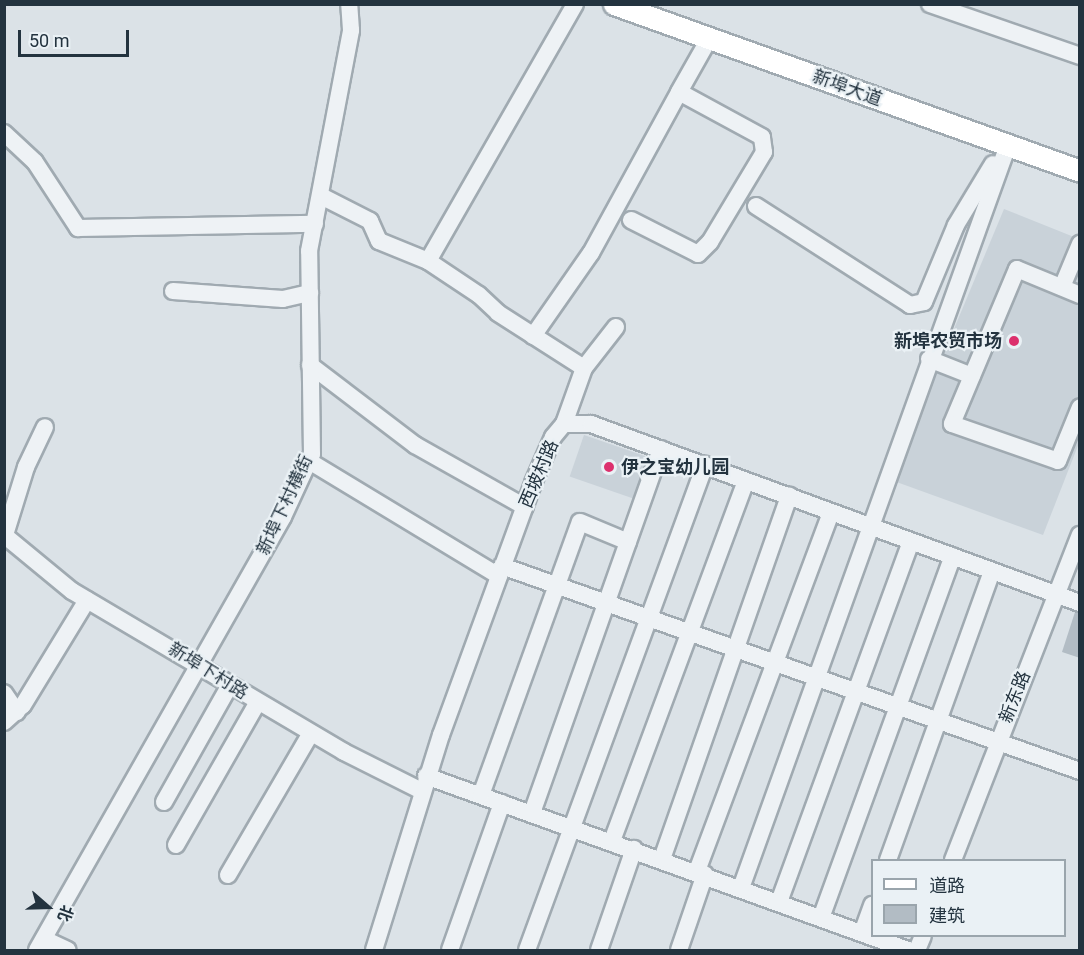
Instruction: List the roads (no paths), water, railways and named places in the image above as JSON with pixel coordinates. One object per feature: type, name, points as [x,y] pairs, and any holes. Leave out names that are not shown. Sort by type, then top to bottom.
[{"type":"main road","name":"新埠大道","points":[[614,4],[1080,171]]},
{"type":"street","name":"新埠下村横街","points":[[40,945],[283,517],[312,454],[309,251],[351,30],[349,4]]},
{"type":"street","points":[[428,261],[575,4]]},
{"type":"street","points":[[930,4],[1080,56]]},
{"type":"street","points":[[533,336],[591,253],[709,39]]},
{"type":"street","points":[[631,220],[698,254],[710,242],[764,152],[762,137],[679,93]]},
{"type":"street","points":[[4,133],[35,162],[78,228],[315,224]]},
{"type":"street","points":[[756,206],[909,305],[924,302],[975,191],[1008,145]]},
{"type":"street","points":[[741,888],[872,527],[929,358],[1008,145]]},
{"type":"street","points":[[321,196],[370,221],[379,241],[428,261],[533,336],[584,368]]},
{"type":"street","points":[[1062,287],[1080,244]]},
{"type":"street","points":[[1080,295],[1017,269],[952,424],[1058,460],[1080,407]]},
{"type":"street","points":[[173,291],[283,299],[310,293]]},
{"type":"street","points":[[564,424],[584,368],[615,327]]},
{"type":"street","points":[[929,358],[972,376]]},
{"type":"street","points":[[310,365],[415,445],[525,507]]},
{"type":"street","name":"西坡村路","points":[[374,951],[424,783],[500,571],[553,437],[564,424],[591,424],[1080,603]]},
{"type":"street","points":[[5,535],[26,467],[45,427]]},
{"type":"street","points":[[532,813],[661,449]]},
{"type":"street","points":[[309,460],[500,571],[557,586],[1080,771]]},
{"type":"street","points":[[527,951],[705,465]]},
{"type":"street","points":[[612,841],[746,481]]},
{"type":"street","points":[[662,859],[789,496]]},
{"type":"street","points":[[679,951],[701,873],[774,663],[831,512]]},
{"type":"street","points":[[481,795],[580,522],[628,542]]},
{"type":"street","name":"新埠下村路","points":[[5,535],[87,600],[385,775],[481,795],[871,937]]},
{"type":"street","name":"新东路","points":[[954,859],[1054,593],[1080,535]]},
{"type":"street","points":[[779,902],[911,541]]},
{"type":"street","points":[[821,918],[952,556]]},
{"type":"street","points":[[889,859],[992,571]]},
{"type":"street","points":[[10,717],[87,600]]},
{"type":"street","points":[[164,802],[230,685]]},
{"type":"street","points":[[4,693],[10,717]]},
{"type":"street","points":[[176,845],[258,702]]},
{"type":"street","points":[[228,875],[311,732]]},
{"type":"street","points":[[450,951],[502,803]]},
{"type":"street","points":[[599,951],[634,849]]},
{"type":"street","points":[[862,933],[871,910]]},
{"type":"street","name":"新埠下村路","points":[[872,937],[908,951]]},
{"type":"street","points":[[917,951],[923,937]]},
{"type":"street","points":[[40,945],[68,951]]},
{"type":"place","name":"新埠农贸市场","points":[[1014,341]]},
{"type":"place","name":"伊之宝幼儿园","points":[[609,467]]}]
